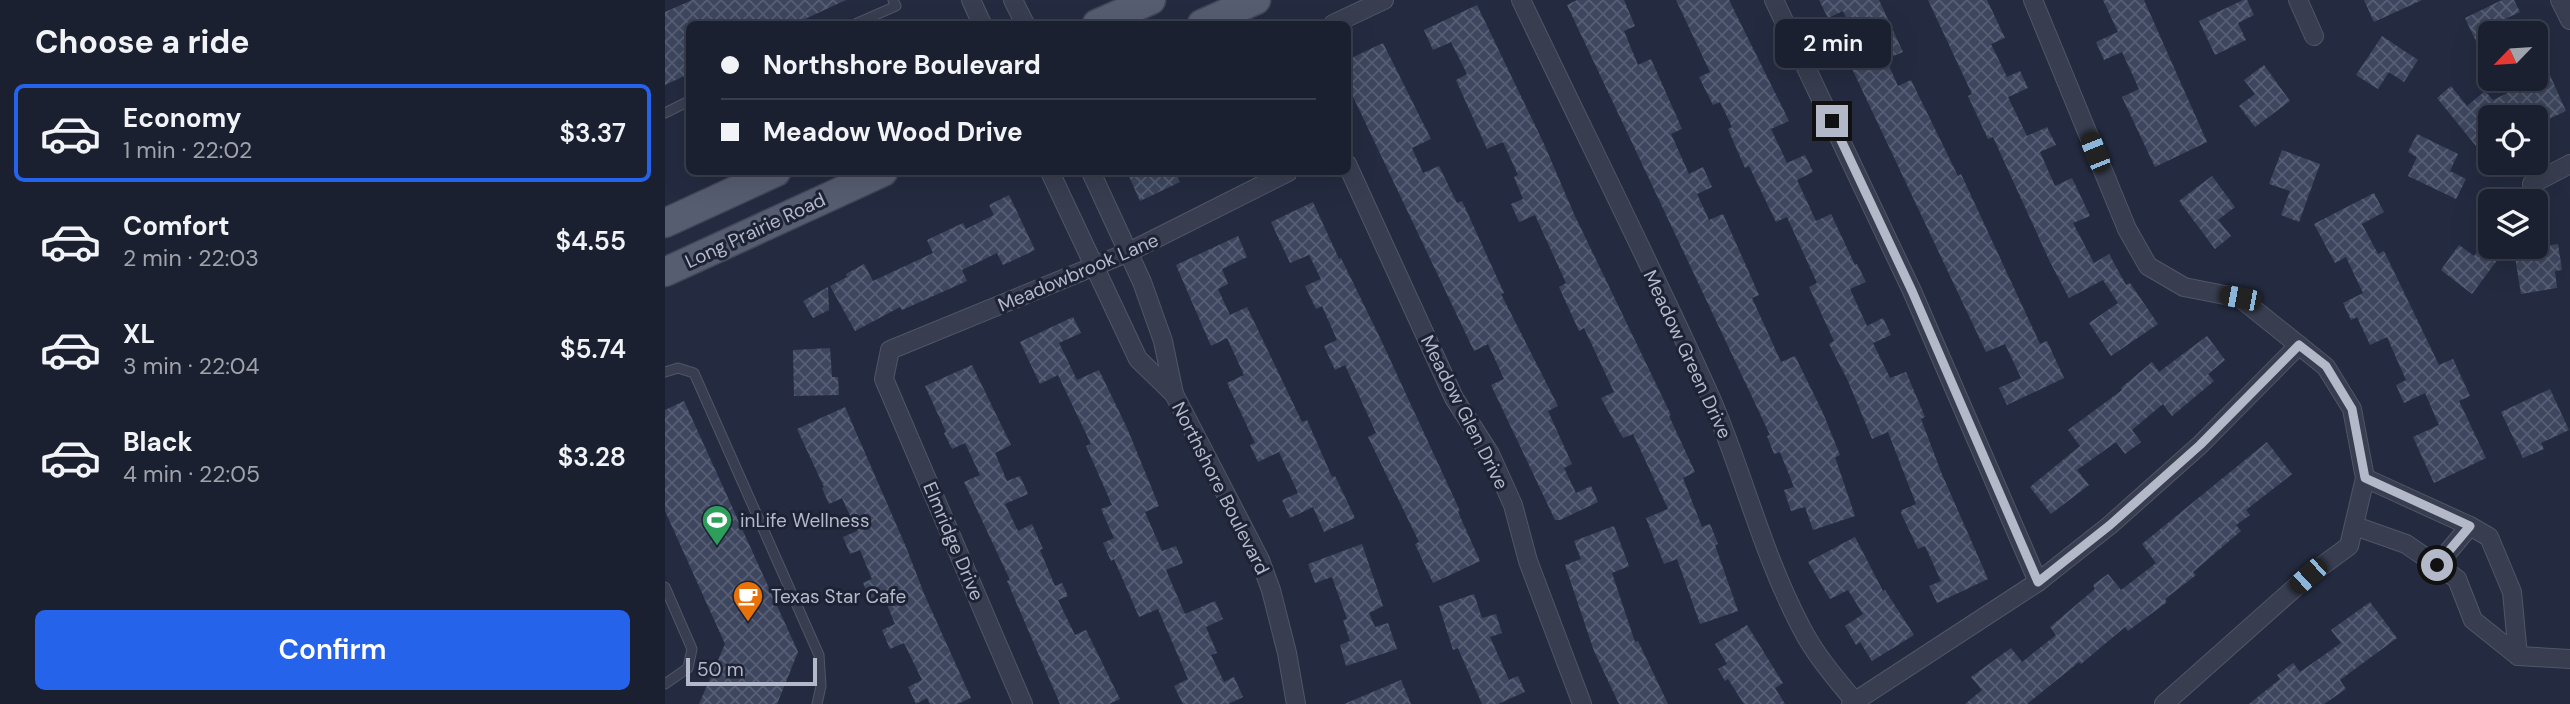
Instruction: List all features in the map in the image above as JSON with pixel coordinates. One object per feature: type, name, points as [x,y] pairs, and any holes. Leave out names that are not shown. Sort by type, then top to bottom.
[{"type":"main road","points":[[1104,21],[1151,0]]},
{"type":"main road","points":[[1209,21],[1256,0]]},
{"type":"main road","points":[[665,223],[762,175]]},
{"type":"main road","name":"Long Prairie Road","points":[[665,272],[876,175]]},
{"type":"main road","points":[[665,241],[711,202]]},
{"type":"street","points":[[971,0],[981,21]]},
{"type":"street","points":[[1013,0],[1024,21]]},
{"type":"street","points":[[1339,21],[1384,0]]},
{"type":"street","name":"Meadow Green Drive","points":[[1521,0],[1710,397],[1741,471],[1767,556],[1802,629],[1854,703]]},
{"type":"street","points":[[1774,0],[1912,291],[2038,582]]},
{"type":"street","points":[[2033,0],[2127,229],[2148,266],[2184,287],[2240,298],[2326,366],[2352,409],[2365,478],[2349,546],[2308,576],[2164,704]]},
{"type":"street","points":[[2298,0],[2314,36]]},
{"type":"street","points":[[2560,0],[2570,20]]},
{"type":"street","points":[[2532,184],[2570,164]]},
{"type":"street","name":"Meadow Glen Drive","points":[[1351,173],[1454,398],[1490,454],[1513,505],[1528,561],[1582,704]]},
{"type":"street","name":"Northshore Boulevard","points":[[1051,175],[1138,359],[1174,394]]},
{"type":"street","name":"Northshore Boulevard","points":[[1092,175],[1142,282],[1163,341],[1174,394],[1260,560],[1271,590],[1287,653],[1296,704]]},
{"type":"street","name":"Meadowbrook Lane","points":[[884,379],[890,350],[1094,268],[1281,175]]},
{"type":"street","points":[[1854,703],[2038,582],[2110,525],[2200,445],[2299,345]]},
{"type":"street","name":"Elmridge Drive","points":[[884,379],[1023,704]]},
{"type":"street","points":[[2365,478],[2489,537],[2512,592],[2518,656]]},
{"type":"street","points":[[2355,526],[2406,544],[2457,579],[2473,620],[2518,656],[2570,659]]},
{"type":"street","points":[[2437,565],[2470,526]]},
{"type":"lane","points":[[862,21],[896,6],[893,0]]},
{"type":"lane","points":[[665,113],[686,102]]},
{"type":"lane","points":[[665,372],[678,368],[694,373],[819,655],[821,686],[817,704]]},
{"type":"lane","points":[[665,587],[692,649],[688,668],[665,684]]},
{"type":"building","points":[[692,0],[846,0],[800,21],[686,21],[686,75],[665,85],[665,12]]},
{"type":"building","points":[[1577,0],[1624,0],[1635,26],[1624,31],[1638,65],[1651,59],[1682,129],[1671,134],[1689,174],[1703,167],[1712,187],[1697,194],[1709,220],[1723,214],[1759,295],[1752,298],[1781,362],[1795,356],[1823,413],[1840,455],[1835,457],[1855,516],[1813,530],[1805,507],[1791,511],[1784,490],[1794,487],[1780,452],[1774,454],[1767,436],[1770,435],[1567,5]]},
{"type":"building","points":[[1676,0],[1729,0],[1789,121],[1771,129],[1787,163],[1805,155],[1813,172],[1797,180],[1816,221],[1831,214],[1866,282],[1850,289],[1867,326],[1883,318],[1891,335],[1873,343],[1890,378],[1906,372],[1925,417],[1921,419],[1941,472],[1988,579],[1937,603],[1929,586],[1941,581],[1925,546],[1918,549],[1901,513],[1916,504],[1888,432],[1872,439],[1829,344],[1834,341],[1809,287],[1817,283],[1787,217],[1776,222],[1749,166],[1745,168],[1728,129],[1732,127],[1720,102],[1713,105],[1699,77],[1710,72]]},
{"type":"building","points":[[1819,0],[1879,0],[1903,52],[1886,59],[1898,86],[1911,80],[1958,176],[1961,174],[2040,344],[2047,341],[2064,378],[2007,405],[1999,388],[2021,378],[2005,344],[1986,352],[1846,56],[1861,50],[1843,11],[1828,18]]},
{"type":"building","points":[[1928,0],[1987,0],[2005,38],[1991,44],[2007,77],[2020,71],[2028,88],[2008,97],[2027,136],[2047,127],[2056,145],[2040,152],[2055,186],[2072,178],[2090,216],[2073,223],[2094,263],[2109,254],[2126,285],[2130,283],[2158,324],[2111,356],[2089,323],[2118,303],[2103,280],[2069,298],[1993,137],[1988,139],[1968,96],[1972,94]]},
{"type":"building","points":[[2103,0],[2144,0],[2207,142],[2155,167],[2122,97],[2139,89],[2122,52],[2104,60],[2096,42],[2118,32]]},
{"type":"building","points":[[2247,0],[2254,15],[2238,23],[2246,40],[2215,55],[2199,21]]},
{"type":"building","points":[[2364,0],[2422,0],[2374,22]]},
{"type":"building","points":[[2502,0],[2514,0],[2520,12],[2505,19],[2506,21],[2478,21],[2478,46],[2465,18]]},
{"type":"building","points":[[1477,5],[1671,415],[1669,416],[1695,472],[1683,478],[1702,527],[1710,524],[1738,611],[1700,624],[1677,559],[1664,564],[1646,518],[1668,509],[1633,434],[1623,438],[1601,398],[1614,392],[1584,328],[1579,331],[1559,287],[1566,283],[1535,215],[1519,222],[1511,204],[1523,199],[1514,177],[1518,175],[1503,142],[1487,149],[1456,80],[1467,74],[1451,42],[1433,50],[1424,30]]},
{"type":"building","points":[[2382,36],[2418,60],[2404,82],[2389,72],[2378,89],[2356,75]]},
{"type":"building","points":[[1383,43],[1431,139],[1412,148],[1423,173],[1439,166],[1457,203],[1462,201],[1504,293],[1501,294],[1558,406],[1548,411],[1572,464],[1564,468],[1576,493],[1591,486],[1598,502],[1555,520],[1491,385],[1504,379],[1488,344],[1474,351],[1351,92],[1351,58]]},
{"type":"building","points":[[2264,65],[2290,101],[2255,127],[2239,106],[2255,94],[2244,80]]},
{"type":"building","points":[[2548,73],[2566,111],[2548,119],[2548,105],[2478,105],[2476,146],[2437,98],[2451,86],[2467,106],[2485,91],[2493,100],[2512,91],[2548,91]]},
{"type":"building","points":[[2417,134],[2458,154],[2450,171],[2466,179],[2456,199],[2408,176],[2417,157],[2408,152]]},
{"type":"building","points":[[2282,150],[2320,164],[2299,222],[2281,215],[2290,191],[2269,184]]},
{"type":"building","points":[[1128,175],[1176,175],[1180,182],[1140,201]]},
{"type":"building","points":[[2212,176],[2235,207],[2218,220],[2231,236],[2215,249],[2179,201]]},
{"type":"building","points":[[2374,193],[2384,212],[2362,224],[2378,254],[2384,251],[2439,365],[2453,359],[2470,396],[2459,401],[2486,458],[2434,483],[2413,437],[2439,425],[2425,393],[2404,403],[2396,385],[2406,380],[2387,337],[2370,345],[2357,317],[2351,320],[2343,303],[2363,293],[2346,257],[2335,263],[2314,224]]},
{"type":"building","points":[[1009,195],[1035,250],[1003,265],[997,253],[962,270],[967,281],[902,310],[900,307],[855,331],[830,286],[864,264],[873,281],[933,253],[927,240],[963,223],[966,229],[994,215],[989,205]]},
{"type":"building","points":[[1313,202],[1381,340],[1460,511],[1458,512],[1480,561],[1433,583],[1415,544],[1419,542],[1368,437],[1376,433],[1345,365],[1335,370],[1324,346],[1337,340],[1322,306],[1316,309],[1305,286],[1321,279],[1309,255],[1290,263],[1271,222]]},
{"type":"building","points":[[1238,236],[1247,257],[1222,269],[1228,284],[1218,289],[1230,315],[1247,307],[1302,422],[1307,420],[1332,477],[1335,476],[1355,518],[1324,532],[1313,507],[1290,518],[1282,500],[1298,493],[1279,452],[1258,462],[1250,445],[1255,443],[1227,383],[1244,375],[1227,338],[1211,346],[1176,265]]},
{"type":"building","points":[[2558,244],[2562,270],[2555,271],[2557,288],[2521,294],[2515,259],[2548,259],[2548,246]]},
{"type":"building","points":[[2459,245],[2474,256],[2478,251],[2478,259],[2498,259],[2472,294],[2441,270]]},
{"type":"building","points":[[828,287],[829,310],[813,318],[803,301]]},
{"type":"building","points":[[1073,317],[1081,333],[1059,343],[1077,380],[1099,370],[1127,428],[1159,506],[1145,512],[1162,551],[1176,546],[1183,563],[1166,570],[1185,614],[1215,601],[1223,619],[1206,627],[1217,653],[1211,655],[1224,682],[1234,677],[1243,697],[1228,704],[1183,704],[1174,686],[1188,679],[1158,609],[1139,617],[1114,559],[1111,561],[1103,543],[1114,538],[1101,509],[1112,505],[1086,446],[1091,444],[1058,375],[1040,384],[1020,342]]},
{"type":"building","points":[[2207,336],[2225,360],[2208,374],[2214,381],[2172,416],[2163,404],[2132,430],[2141,442],[2125,454],[2116,442],[2077,470],[2089,485],[2051,514],[2030,487],[2080,446],[2068,430],[2122,390],[2121,388],[2152,362],[2159,372]]},
{"type":"building","points":[[830,348],[832,377],[838,377],[839,395],[794,396],[793,350]]},
{"type":"building","points":[[972,365],[1011,445],[995,453],[1007,481],[1020,476],[1028,494],[1005,504],[1018,531],[1032,524],[1055,586],[1062,583],[1068,596],[1058,600],[1075,635],[1086,630],[1120,699],[1109,704],[1060,704],[1007,581],[1010,580],[964,482],[980,475],[965,443],[952,449],[925,386]]},
{"type":"building","points":[[2550,389],[2569,430],[2541,443],[2544,449],[2523,458],[2501,412]]},
{"type":"building","points":[[684,401],[798,652],[777,704],[699,704],[725,644],[665,511],[665,410]]},
{"type":"building","points":[[845,407],[971,698],[957,704],[930,704],[927,698],[916,704],[908,687],[922,680],[904,643],[890,649],[882,630],[895,624],[882,593],[870,599],[863,583],[872,579],[860,550],[850,554],[843,537],[857,531],[842,498],[829,504],[797,429]]},
{"type":"building","points":[[2267,442],[2292,474],[2246,510],[2250,515],[2236,525],[2241,531],[2193,572],[2196,575],[2165,599],[2167,602],[2128,631],[2125,627],[2027,704],[1965,704],[1982,690],[1971,677],[2011,648],[2022,662],[2056,635],[2050,627],[2095,589],[2093,585],[2108,574],[2121,590],[2156,563],[2142,544]]},
{"type":"building","points":[[1614,526],[1629,566],[1612,573],[1635,642],[1638,641],[1668,704],[1619,704],[1594,651],[1565,565],[1581,559],[1574,541]]},
{"type":"building","points":[[1855,537],[1883,591],[1885,590],[1914,635],[1872,661],[1860,642],[1856,645],[1845,626],[1863,614],[1848,590],[1830,599],[1808,562]]},
{"type":"building","points":[[1362,544],[1383,606],[1369,613],[1375,627],[1388,623],[1397,649],[1346,666],[1340,645],[1350,641],[1343,620],[1347,619],[1332,577],[1315,583],[1308,564]]},
{"type":"building","points":[[1474,594],[1482,618],[1496,614],[1502,633],[1490,637],[1509,680],[1518,676],[1525,692],[1498,704],[1482,704],[1458,648],[1453,650],[1439,606]]},
{"type":"building","points":[[2370,602],[2397,638],[2340,680],[2346,689],[2324,704],[2249,704],[2280,679],[2277,675],[2293,663],[2300,672],[2341,643],[2331,630]]},
{"type":"building","points":[[1747,625],[1783,683],[1775,688],[1785,704],[1744,704],[1718,669],[1727,664],[1715,644]]},
{"type":"building","points":[[1401,680],[1411,704],[1344,704]]},
{"type":"place","name":"inLife Wellness","points":[[717,547]]},
{"type":"place","name":"Texas Star Cafe","points":[[748,623]]},
{"type":"route","points":[[1832,121],[1912,291],[2038,582],[2110,525],[2200,445],[2299,345],[2326,366],[2352,409],[2365,478],[2470,526],[2437,565]]}]
